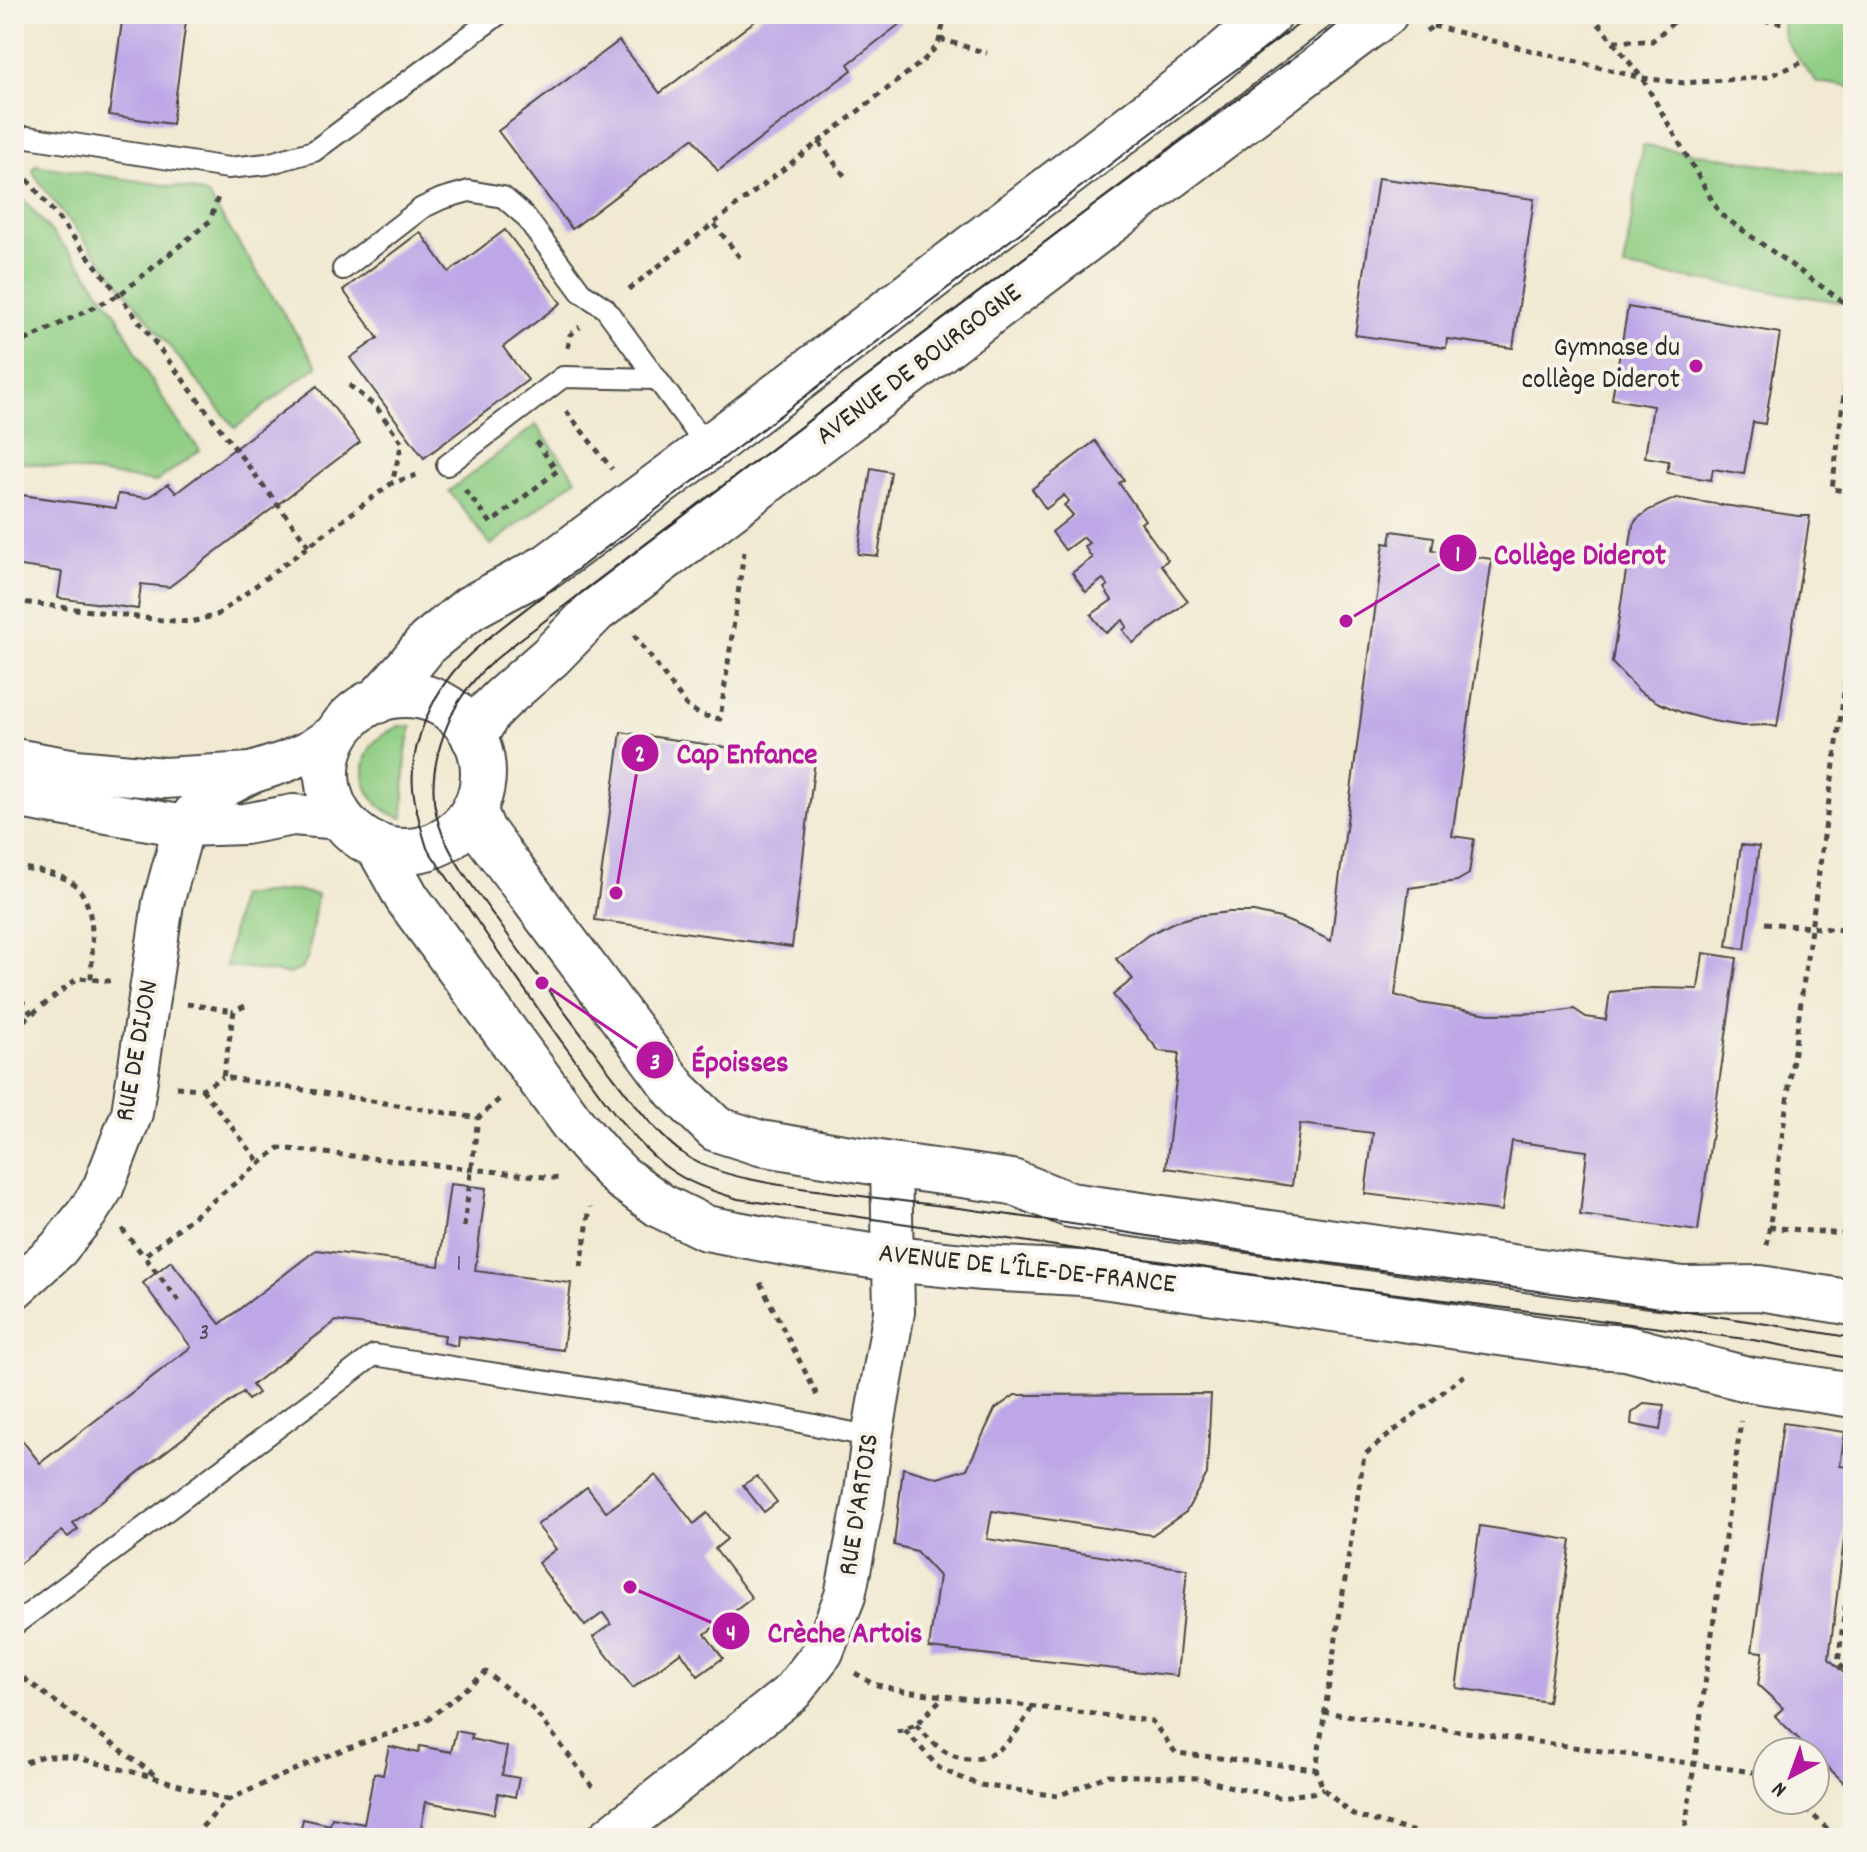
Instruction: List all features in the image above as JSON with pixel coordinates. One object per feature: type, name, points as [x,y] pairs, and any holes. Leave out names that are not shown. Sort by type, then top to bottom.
[{"type":"street","points":[[377,701],[428,642],[470,608],[548,566],[708,448],[1207,68],[1270,14]]},
{"type":"street","name":"AVENUE DE BOURGOGNE","points":[[474,738],[489,712],[595,611],[1385,14]]},
{"type":"street","points":[[416,695],[434,700],[452,711],[467,726],[480,753],[482,781],[474,809],[461,827],[427,848],[393,850],[378,846],[353,831],[341,819],[331,800],[326,766],[337,733],[352,715],[377,701],[416,695]]},
{"type":"street","points":[[184,826],[198,808],[220,789],[251,773],[310,751],[337,733]]},
{"type":"street","points":[[14,759],[76,770],[164,778],[251,773]]},
{"type":"street","points":[[14,797],[184,826],[245,824],[293,815],[341,819]]},
{"type":"street","points":[[474,809],[483,831],[676,1090],[716,1129],[760,1143],[1012,1182],[1070,1205],[1576,1276],[1684,1289],[1760,1288],[1853,1303]]},
{"type":"street","name":"RUE DE DIJON","points":[[14,1289],[58,1249],[87,1213],[103,1188],[132,1113],[166,994],[163,903],[184,826]]},
{"type":"street","name":"AVENUE DE L’ÎLE-DE-FRANCE","points":[[378,846],[407,898],[575,1127],[621,1177],[661,1206],[706,1228],[893,1259],[1081,1273],[1584,1345],[1626,1348],[1747,1379],[1853,1395]]},
{"type":"street","name":"RUE D'ARTOIS","points":[[608,1838],[792,1692],[823,1652],[845,1596],[864,1500],[853,1433],[894,1312],[891,1165]]},
{"type":"lane","points":[[14,140],[28,137],[228,168],[267,164],[314,151],[499,14]]},
{"type":"lane","points":[[343,269],[422,208],[441,199],[469,191],[503,197],[525,216],[581,292],[605,308],[708,448]]},
{"type":"lane","points":[[447,465],[556,383],[657,379]]},
{"type":"lane","points":[[14,1625],[374,1355],[781,1418],[853,1433]]},
{"type":"path","points":[[621,480],[556,383],[570,335],[923,61],[938,45],[946,14]]},
{"type":"path","points":[[1452,14],[1432,26],[1642,78],[1684,83],[1767,77],[1801,63]]},
{"type":"path","points":[[1591,14],[1642,78],[1720,214],[1853,309]]},
{"type":"path","points":[[1613,41],[1652,41],[1683,14]]},
{"type":"path","points":[[1716,14],[1783,23]]},
{"type":"path","points":[[940,39],[987,53]]},
{"type":"path","points":[[819,142],[846,178]]},
{"type":"path","points":[[14,163],[119,295],[309,546]]},
{"type":"path","points":[[14,346],[119,295],[210,221],[228,168]]},
{"type":"path","points":[[714,224],[741,259]]},
{"type":"path","points":[[1853,325],[1832,489],[1853,492]]},
{"type":"path","points":[[349,385],[377,408],[402,443],[392,483]]},
{"type":"path","points":[[14,601],[161,620],[191,622],[217,615],[392,483],[447,465],[491,523],[557,471],[515,413]]},
{"type":"path","points":[[632,633],[686,705],[700,715],[720,719],[753,492]]},
{"type":"path","points":[[1766,1254],[1853,628]]},
{"type":"path","points":[[14,866],[71,881],[85,900],[92,925],[91,979]]},
{"type":"path","points":[[1765,923],[1853,931]]},
{"type":"path","points":[[14,1028],[78,978],[166,994],[234,1011],[245,1006]]},
{"type":"path","points":[[14,990],[32,1014]]},
{"type":"path","points":[[223,1077],[234,1011]]},
{"type":"path","points":[[169,1086],[202,1089],[223,1077],[478,1118]]},
{"type":"path","points":[[202,1089],[260,1163]]},
{"type":"path","points":[[464,1227],[478,1118],[497,1101]]},
{"type":"path","points":[[144,1256],[279,1148],[564,1179]]},
{"type":"path","points":[[581,1267],[592,1196]]},
{"type":"path","points":[[1769,1227],[1853,1235]]},
{"type":"path","points":[[121,1228],[179,1301]]},
{"type":"path","points":[[753,1271],[853,1433]]},
{"type":"path","points":[[1437,1838],[1353,1815],[1323,1789],[1316,1769],[1364,1455],[1477,1366]]},
{"type":"path","points":[[1684,1838],[1738,1445]]},
{"type":"path","points":[[1853,1546],[1838,1663],[1853,1677]]},
{"type":"path","points":[[847,1668],[873,1684],[904,1691],[1152,1721],[1176,1753],[1316,1769]]},
{"type":"path","points":[[14,1671],[160,1779]]},
{"type":"path","points":[[181,1838],[197,1832],[228,1800],[321,1758],[427,1720],[486,1672],[535,1711],[596,1791]]},
{"type":"path","points":[[897,1732],[916,1725],[944,1696]]},
{"type":"path","points":[[916,1725],[943,1751],[970,1760],[996,1752],[1021,1728],[1032,1707]]},
{"type":"path","points":[[1323,1712],[1751,1772]]},
{"type":"path","points":[[905,1730],[939,1768],[980,1785],[1058,1796],[1108,1775],[1199,1778],[1279,1797],[1323,1789]]},
{"type":"path","points":[[14,1766],[43,1756],[70,1756],[228,1800]]},
{"type":"path","points":[[1814,1816],[1837,1838]]},
{"type":"green space","points":[[1782,14],[1853,14],[1853,87],[1817,82],[1784,38]]},
{"type":"green space","points":[[1643,145],[1853,178],[1853,304],[1624,268]]},
{"type":"green space","points":[[35,165],[190,189],[208,195],[317,366],[235,428],[47,193],[33,172]]},
{"type":"green space","points":[[14,189],[84,269],[117,315],[148,375],[200,450],[156,482],[14,461]]},
{"type":"green space","points":[[536,425],[576,479],[491,545],[449,491]]},
{"type":"green space","points":[[399,726],[412,726],[406,752],[403,818],[381,808],[373,799],[364,767],[373,744]]},
{"type":"green space","points":[[295,890],[317,895],[308,958],[301,969],[289,974],[226,966],[239,896]]},
{"type":"building","points":[[123,14],[187,14],[172,124],[109,115]]},
{"type":"building","points":[[764,14],[907,14],[905,20],[848,64],[852,70],[718,171],[693,138],[572,229],[498,131],[619,41],[660,93]]},
{"type":"building","points":[[1378,178],[1534,199],[1513,348],[1447,339],[1446,348],[1355,335]]},
{"type":"building","points":[[505,230],[561,303],[503,347],[528,380],[424,458],[350,358],[378,338],[343,290],[420,232],[449,272]]},
{"type":"building","name":"Gymnase du collège Diderot","points":[[1628,307],[1780,333],[1765,424],[1753,422],[1744,474],[1713,469],[1711,480],[1667,473],[1669,461],[1645,457],[1653,406],[1612,399]]},
{"type":"building","points":[[317,386],[360,442],[169,587],[141,584],[138,609],[58,598],[62,572],[14,565],[14,494],[116,508],[118,494],[147,498],[168,484],[176,493]]},
{"type":"building","points":[[1095,441],[1124,480],[1119,483],[1145,520],[1141,523],[1168,560],[1161,565],[1188,601],[1133,643],[1123,630],[1127,627],[1123,620],[1106,633],[1091,615],[1112,600],[1104,588],[1108,585],[1103,579],[1086,592],[1072,573],[1092,558],[1084,546],[1089,543],[1083,537],[1065,550],[1052,532],[1073,515],[1064,505],[1069,501],[1064,495],[1046,509],[1032,489]]},
{"type":"building","points":[[871,468],[891,472],[878,556],[858,554]]},
{"type":"building","points":[[1676,498],[1810,516],[1777,727],[1742,726],[1683,713],[1639,691],[1612,663],[1633,525],[1649,510]]},
{"type":"building","points":[[1392,531],[1434,537],[1432,550],[1492,559],[1452,836],[1474,839],[1469,874],[1457,881],[1409,888],[1395,995],[1420,1003],[1489,1014],[1574,1009],[1586,1017],[1606,1020],[1610,992],[1652,988],[1698,989],[1703,953],[1737,958],[1698,1231],[1580,1215],[1587,1151],[1512,1141],[1502,1211],[1365,1194],[1373,1133],[1300,1124],[1292,1186],[1166,1168],[1179,1053],[1159,1051],[1113,995],[1133,979],[1116,959],[1148,935],[1174,922],[1229,912],[1254,912],[1280,918],[1331,941],[1384,543],[1390,544]]},
{"type":"building","points":[[621,732],[815,760],[792,947],[595,920]]},
{"type":"building","points":[[1741,845],[1759,847],[1745,949],[1727,946]]},
{"type":"building","points":[[450,1184],[486,1188],[475,1271],[571,1283],[563,1350],[458,1336],[457,1346],[444,1343],[445,1335],[336,1321],[252,1385],[258,1393],[248,1400],[243,1392],[73,1523],[78,1529],[68,1537],[62,1531],[14,1568],[14,1430],[40,1463],[191,1347],[143,1283],[171,1261],[220,1324],[316,1250],[439,1266]]},
{"type":"building","points":[[1211,1394],[1207,1474],[1186,1512],[1152,1535],[992,1511],[987,1539],[1187,1569],[1177,1676],[929,1648],[939,1576],[916,1551],[894,1545],[903,1468],[938,1478],[967,1469],[995,1409],[1015,1395]]},
{"type":"building","points":[[1645,1403],[1664,1405],[1660,1430],[1631,1424],[1632,1413]]},
{"type":"building","points":[[1783,1423],[1845,1432],[1840,1466],[1853,1468],[1829,1659],[1853,1682],[1853,1791],[1831,1770],[1831,1736],[1796,1736],[1775,1716],[1783,1708],[1758,1685],[1763,1652],[1752,1651]]},
{"type":"building","points":[[656,1475],[694,1524],[707,1513],[727,1539],[715,1549],[752,1598],[705,1634],[723,1658],[698,1676],[681,1652],[633,1688],[593,1637],[611,1624],[603,1613],[585,1626],[538,1563],[556,1549],[537,1525],[587,1487],[606,1512]]},
{"type":"building","points":[[757,1476],[777,1502],[764,1512],[743,1485]]},
{"type":"building","points":[[1480,1526],[1571,1540],[1548,1702],[1456,1688]]},
{"type":"building","points":[[456,1731],[472,1734],[471,1739],[507,1747],[502,1775],[519,1778],[515,1797],[498,1793],[494,1814],[426,1802],[419,1838],[299,1838],[303,1819],[330,1825],[332,1818],[364,1824],[374,1773],[383,1775],[389,1746],[418,1753],[420,1746],[451,1752]]},
{"type":"tram line","points":[[1313,14],[1212,87],[473,652],[453,672],[434,702],[415,754],[414,796],[427,848],[549,1024],[625,1126],[665,1166],[709,1190],[738,1199],[1266,1277],[1753,1340],[1853,1359]]},
{"type":"tram line","points":[[1350,14],[487,667],[458,702],[438,755],[434,797],[442,834],[476,891],[635,1105],[681,1152],[721,1172],[786,1186],[1025,1217],[1853,1338]]},
{"type":"place","name":"Gymnase du collège Diderot","points":[[1696,366]]},
{"type":"place","name":"Collège Diderot","points":[[1346,621]]},
{"type":"place","name":"Cap Enfance","points":[[616,893]]},
{"type":"place","name":"Époisses","points":[[542,983]]},
{"type":"place","name":"Crèche Artois","points":[[630,1587]]}]
